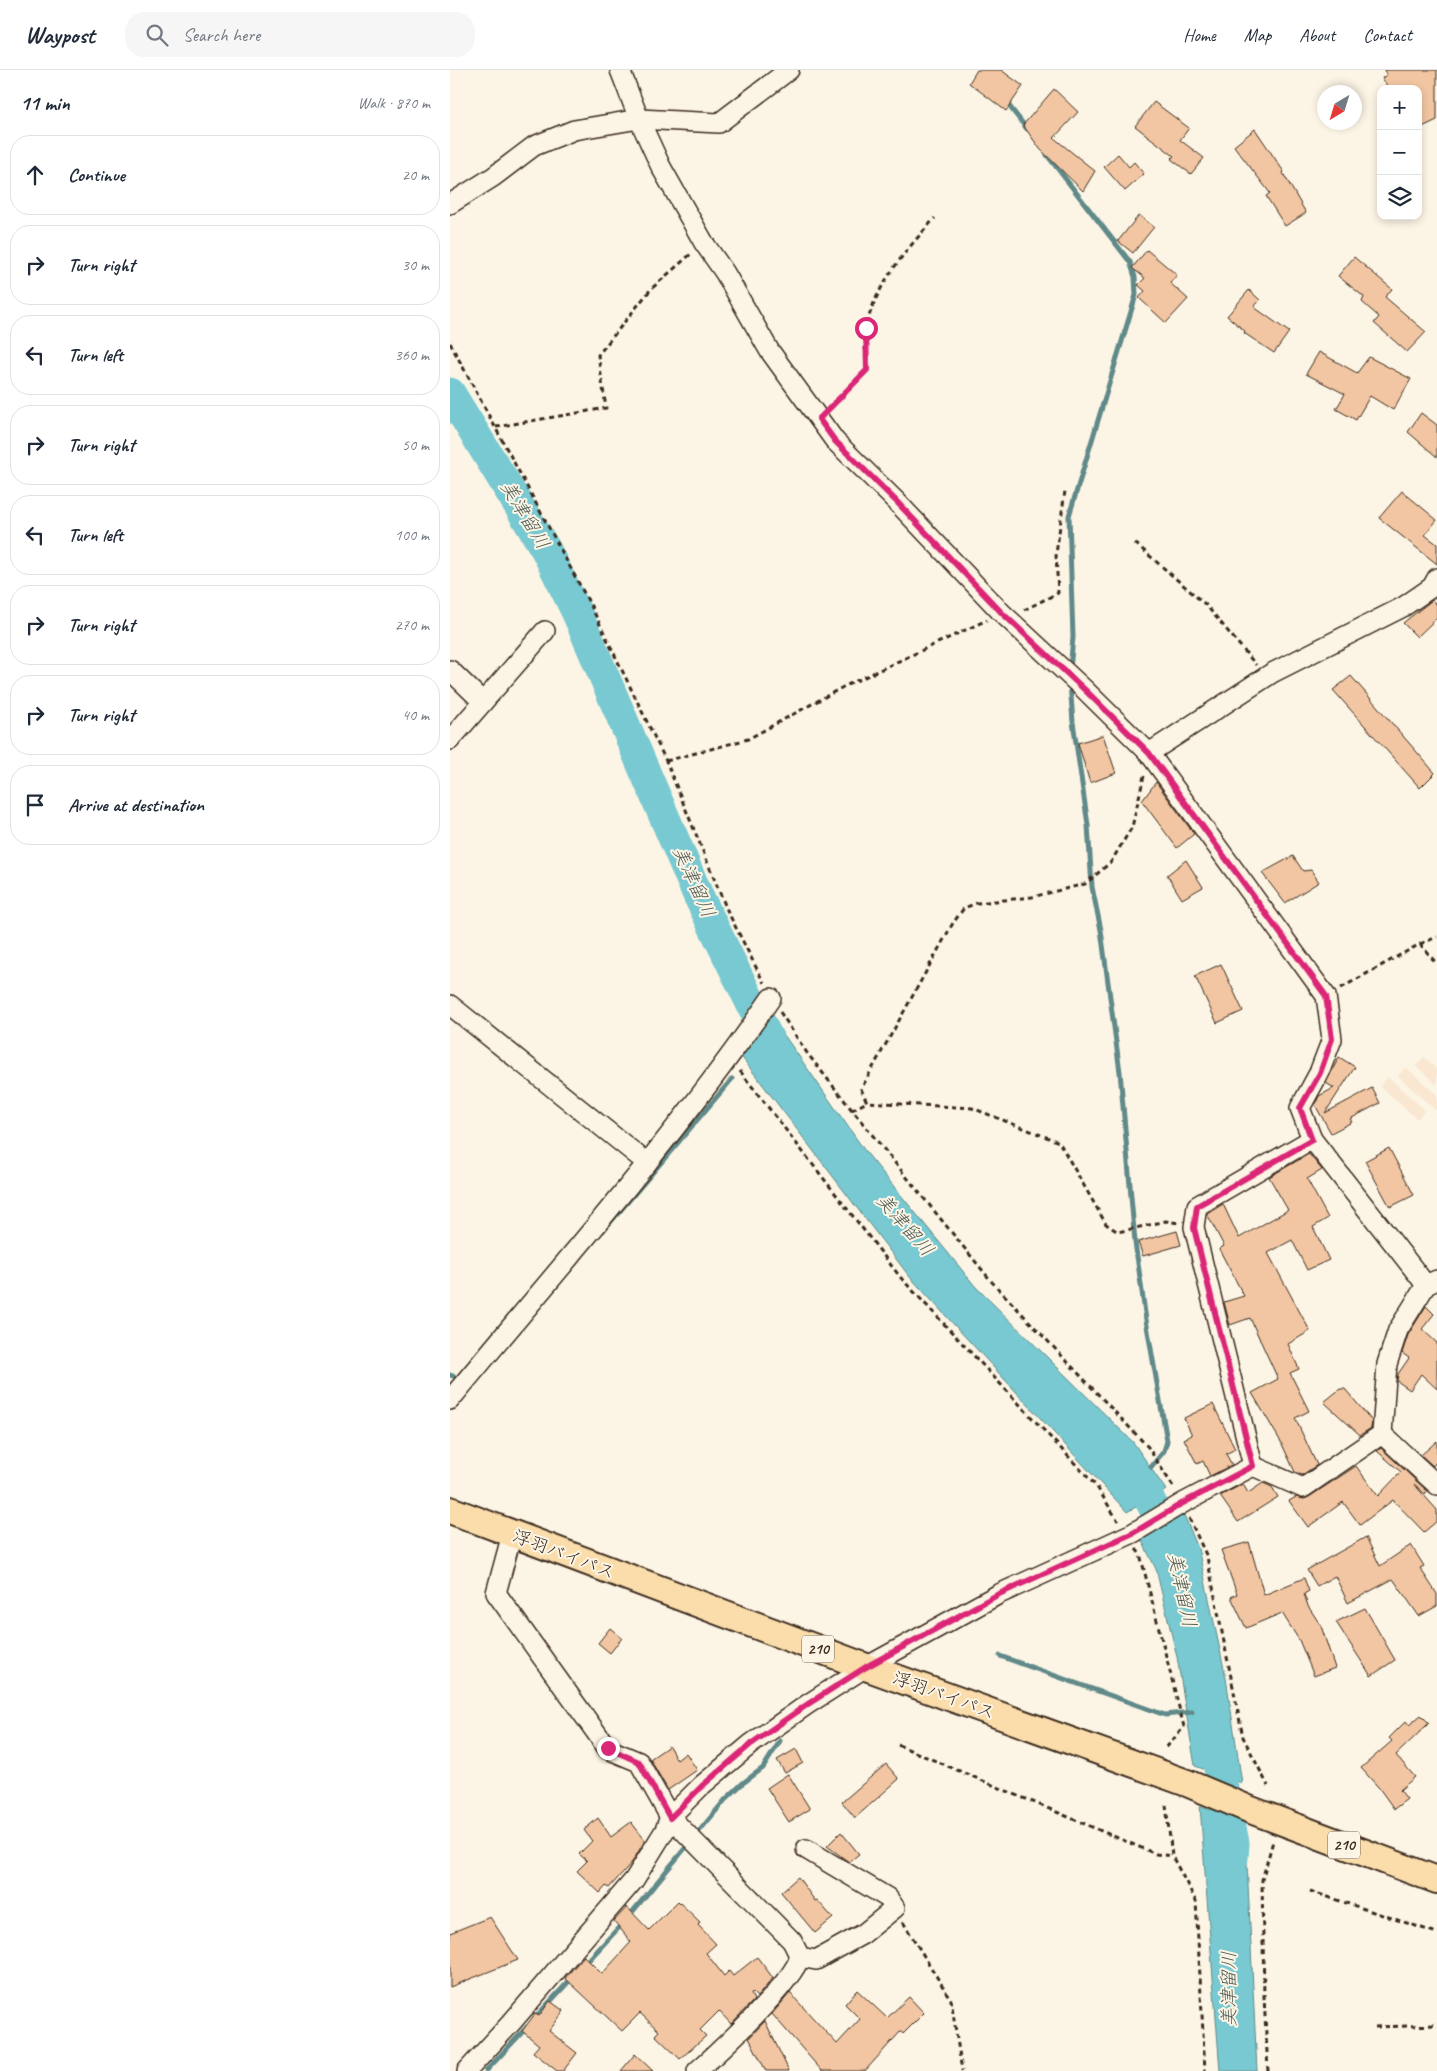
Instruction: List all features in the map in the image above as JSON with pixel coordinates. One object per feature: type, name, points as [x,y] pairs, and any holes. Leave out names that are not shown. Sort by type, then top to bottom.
[{"type":"highway","name":"浮羽バイパス","points":[[450,1510],[866,1667],[1187,1783],[1251,1810],[1437,1880]]},
{"type":"street","points":[[620,70],[638,119],[661,166],[704,243],[725,273],[769,350],[835,441],[896,501],[1005,616],[1085,690],[1149,753],[1326,996],[1332,1039],[1320,1073],[1300,1108],[1312,1140],[1432,1283],[1398,1330],[1387,1364],[1382,1434]]},
{"type":"street","points":[[450,204],[493,177],[534,146],[574,130],[638,119],[719,123],[789,70]]},
{"type":"street","points":[[1149,753],[1266,677],[1403,608],[1432,587],[1437,578]]},
{"type":"street","points":[[450,740],[544,631]]},
{"type":"street","points":[[450,670],[483,702]]},
{"type":"street","points":[[450,1400],[647,1163],[730,1058],[771,998]]},
{"type":"street","points":[[450,1005],[647,1163]]},
{"type":"street","points":[[1253,1466],[1195,1226],[1197,1206],[1312,1140]]},
{"type":"street","points":[[1253,1466],[1303,1488],[1382,1434]]},
{"type":"street","points":[[1382,1434],[1437,1485]]},
{"type":"street","points":[[467,2071],[511,2023],[634,1880],[665,1830],[670,1818],[702,1786],[751,1744],[808,1704],[866,1667],[999,1594],[1130,1534],[1253,1466]]},
{"type":"street","points":[[512,1534],[496,1593],[608,1748],[639,1762],[670,1818],[792,1941],[800,1957],[797,1967],[779,1988],[696,2071]]},
{"type":"street","points":[[800,1957],[816,1960],[863,1934],[895,1908],[888,1898],[806,1849]]},
{"type":"path","points":[[819,419],[867,370],[866,328],[879,293],[906,250],[935,218]]},
{"type":"path","points":[[496,426],[606,408],[598,354],[651,289],[704,243]]},
{"type":"path","points":[[450,343],[592,608],[666,761],[727,910],[771,998],[807,1053],[992,1282],[1148,1447],[1183,1503],[1207,1558],[1243,1737],[1268,1786]]},
{"type":"path","points":[[666,761],[748,739],[843,687],[1058,593],[1056,554],[1065,491]]},
{"type":"path","points":[[1135,543],[1206,605],[1266,677]]},
{"type":"path","points":[[867,1102],[861,1089],[964,908],[976,902],[1032,897],[1085,884],[1111,862],[1132,827],[1149,753]]},
{"type":"path","points":[[1326,996],[1420,944],[1437,937]]},
{"type":"path","points":[[1420,944],[1437,964]]},
{"type":"path","points":[[730,1058],[901,1278],[1097,1487],[1130,1534],[1140,1554],[1184,1726],[1164,1750]]},
{"type":"path","points":[[852,1110],[867,1102],[972,1108],[1058,1142],[1106,1224],[1118,1232],[1166,1221],[1195,1226]]},
{"type":"path","points":[[898,1745],[1156,1854],[1172,1856]]},
{"type":"path","points":[[1166,1805],[1172,1856],[1196,1901],[1205,2071]]},
{"type":"path","points":[[1268,2071],[1264,1997],[1262,1880],[1273,1841]]},
{"type":"path","points":[[1310,1891],[1437,1933]]},
{"type":"path","points":[[895,1908],[951,2000],[962,2071]]},
{"type":"path","points":[[1375,2027],[1437,2024]]},
{"type":"shaded area","points":[[1424,1057],[1437,1069],[1437,1085],[1416,1066]]},
{"type":"shaded area","points":[[1406,1067],[1437,1095],[1437,1107],[1435,1110],[1398,1076]]},
{"type":"shaded area","points":[[1388,1077],[1425,1110],[1417,1119],[1380,1086]]},
{"type":"water","points":[[768,1012],[865,1151],[975,1286],[1133,1442],[1166,1490],[1127,1512],[909,1276],[740,1055]]},
{"type":"water","points":[[1181,1508],[1198,1548],[1226,1678],[1242,1783],[1195,1766],[1177,1657],[1156,1569],[1138,1533]]},
{"type":"water","points":[[1200,1806],[1245,1822],[1257,2071],[1220,2071]]},
{"type":"building","points":[[977,70],[1001,70],[1023,86],[1006,111],[969,83]]},
{"type":"building","points":[[1385,70],[1437,70],[1437,120],[1422,127],[1422,85],[1386,85],[1382,78],[1387,75]]},
{"type":"building","points":[[1054,89],[1078,112],[1054,138],[1095,171],[1083,191],[1040,149],[1023,125]]},
{"type":"building","points":[[1154,102],[1189,128],[1180,140],[1204,158],[1191,174],[1171,159],[1174,156],[1135,126]]},
{"type":"building","points":[[1255,129],[1284,172],[1306,213],[1285,226],[1266,196],[1270,193],[1234,146]]},
{"type":"building","points":[[1118,154],[1129,167],[1134,162],[1144,174],[1125,191],[1104,167]]},
{"type":"building","points":[[1139,215],[1154,227],[1133,253],[1118,241]]},
{"type":"building","points":[[1147,250],[1177,275],[1170,283],[1188,299],[1166,323],[1139,298],[1145,291],[1138,285],[1145,278],[1132,268]]},
{"type":"building","points":[[1354,257],[1392,289],[1385,297],[1426,332],[1407,352],[1374,323],[1379,317],[1362,302],[1364,297],[1338,276]]},
{"type":"building","points":[[1249,290],[1260,300],[1254,307],[1289,332],[1274,353],[1244,333],[1245,331],[1227,316]]},
{"type":"building","points":[[1319,352],[1357,373],[1369,357],[1411,379],[1393,410],[1370,396],[1356,420],[1336,409],[1345,394],[1306,374]]},
{"type":"building","points":[[1421,413],[1437,425],[1437,457],[1408,432]]},
{"type":"building","points":[[1402,491],[1437,520],[1425,535],[1437,544],[1437,564],[1379,518]]},
{"type":"building","points":[[1432,600],[1437,605],[1437,618],[1417,637],[1403,623]]},
{"type":"building","points":[[1351,676],[1435,773],[1420,788],[1333,690]]},
{"type":"building","points":[[1103,735],[1116,773],[1090,783],[1078,743]]},
{"type":"building","points":[[1156,782],[1194,834],[1177,848],[1142,801]]},
{"type":"building","points":[[1293,856],[1303,871],[1311,870],[1319,882],[1285,903],[1262,873]]},
{"type":"building","points":[[1186,860],[1203,887],[1182,899],[1167,875]]},
{"type":"building","points":[[1221,964],[1243,1011],[1217,1023],[1195,976]]},
{"type":"building","points":[[1339,1057],[1355,1067],[1325,1113],[1372,1088],[1380,1103],[1350,1119],[1352,1122],[1331,1133],[1315,1105],[1319,1096],[1334,1088],[1326,1083]]},
{"type":"building","points":[[1389,1148],[1414,1195],[1390,1207],[1365,1161]]},
{"type":"building","points":[[1309,1154],[1322,1170],[1307,1179],[1328,1218],[1313,1227],[1329,1260],[1307,1270],[1292,1240],[1268,1253],[1310,1331],[1288,1344],[1299,1369],[1290,1373],[1309,1411],[1295,1418],[1317,1465],[1302,1475],[1295,1472],[1281,1442],[1252,1393],[1278,1379],[1250,1318],[1230,1325],[1224,1302],[1244,1296],[1219,1249],[1224,1246],[1207,1214],[1223,1204],[1239,1238],[1288,1210],[1269,1177]]},
{"type":"building","points":[[1177,1231],[1181,1245],[1143,1256],[1138,1242]]},
{"type":"building","points":[[1426,1306],[1434,1314],[1422,1329],[1437,1343],[1437,1389],[1421,1374],[1410,1390],[1397,1381],[1398,1374],[1409,1358],[1402,1353],[1408,1335]]},
{"type":"building","points":[[1340,1389],[1345,1389],[1372,1421],[1371,1428],[1360,1435],[1324,1402]]},
{"type":"building","points":[[1213,1404],[1235,1449],[1226,1454],[1232,1465],[1210,1476],[1203,1461],[1197,1464],[1184,1439],[1192,1435],[1184,1418]]},
{"type":"building","points":[[1437,1441],[1437,1461],[1433,1466],[1421,1455]]},
{"type":"building","points":[[1381,1448],[1427,1491],[1425,1494],[1414,1484],[1437,1510],[1437,1521],[1424,1532],[1393,1500],[1360,1525],[1343,1502],[1308,1527],[1289,1501],[1296,1497],[1304,1499],[1309,1497],[1356,1466],[1378,1496],[1401,1472],[1377,1451]]},
{"type":"building","points":[[1263,1483],[1272,1487],[1278,1497],[1238,1522],[1220,1496],[1243,1484],[1248,1493]]},
{"type":"building","points":[[1366,1537],[1380,1566],[1411,1545],[1424,1566],[1420,1568],[1437,1594],[1437,1606],[1419,1616],[1393,1579],[1348,1603],[1335,1576],[1317,1586],[1307,1570]]},
{"type":"building","points":[[1249,1542],[1264,1595],[1304,1578],[1309,1591],[1304,1594],[1308,1606],[1321,1626],[1335,1668],[1314,1676],[1299,1640],[1282,1613],[1246,1628],[1231,1597],[1237,1594],[1221,1550]]},
{"type":"building","points":[[1365,1608],[1395,1660],[1371,1676],[1336,1622]]},
{"type":"building","points":[[610,1628],[622,1638],[610,1653],[598,1643]]},
{"type":"building","points":[[1421,1715],[1429,1723],[1396,1755],[1415,1777],[1400,1790],[1407,1799],[1394,1809],[1361,1768],[1392,1741],[1389,1738],[1406,1721],[1409,1725]]},
{"type":"building","points":[[669,1746],[677,1760],[686,1753],[697,1770],[668,1790],[650,1759]]},
{"type":"building","points":[[796,1749],[803,1763],[785,1773],[777,1760]]},
{"type":"building","points":[[886,1764],[899,1779],[855,1818],[842,1802]]},
{"type":"building","points":[[788,1774],[810,1809],[789,1822],[767,1788]]},
{"type":"building","points":[[598,1818],[611,1837],[631,1822],[645,1840],[633,1861],[609,1888],[606,1886],[600,1893],[577,1871],[587,1861],[579,1854],[592,1841],[584,1830]]},
{"type":"building","points":[[841,1832],[859,1854],[849,1862],[827,1846]]},
{"type":"building","points":[[798,1877],[815,1901],[817,1900],[833,1918],[815,1933],[781,1892]]},
{"type":"building","points":[[678,1901],[700,1922],[698,1925],[716,1944],[706,1953],[724,1976],[729,1971],[733,1976],[757,1957],[773,1978],[757,1997],[753,1993],[751,1994],[754,2000],[731,2024],[719,2011],[700,2030],[706,2036],[680,2059],[655,2035],[659,2031],[640,2013],[622,2031],[565,1978],[584,1956],[602,1974],[631,1942],[614,1921],[627,1907],[649,1930]]},
{"type":"building","points":[[490,1917],[518,1960],[450,1987],[450,1933]]},
{"type":"building","points":[[857,1990],[887,2018],[909,1997],[924,2013],[903,2034],[901,2031],[865,2071],[822,2071],[772,2014],[790,1993],[837,2044],[860,2019],[845,2004]]},
{"type":"building","points":[[550,2001],[564,2011],[549,2031],[577,2053],[563,2071],[557,2071],[533,2052],[539,2045],[522,2031],[535,2014],[539,2016]]},
{"type":"building","points":[[765,2021],[789,2071],[766,2071],[749,2038]]},
{"type":"building","points":[[635,2054],[653,2071],[621,2071]]},
{"type":"waterway","points":[[1006,102],[1027,129]]},
{"type":"waterway","points":[[1047,155],[1130,262],[1135,277],[1136,295],[1069,516],[1073,637],[1070,670]]},
{"type":"waterway","name":"美津留川","points":[[450,393],[546,550],[577,613],[697,893],[772,1046]]},
{"type":"waterway","points":[[1070,683],[1073,722],[1088,825],[1092,887],[1101,930],[1120,1072],[1135,1242],[1146,1320],[1167,1441],[1164,1451],[1147,1472]]},
{"type":"waterway","points":[[603,1231],[732,1079]]},
{"type":"waterway","name":"美津留川","points":[[1125,1466],[1140,1481],[1174,1547]]},
{"type":"waterway","points":[[1000,1656],[1165,1715],[1192,1712]]},
{"type":"waterway","name":"美津留川","points":[[1212,1733],[1234,1843],[1233,1858]]},
{"type":"waterway","points":[[629,1916],[725,1800],[763,1768],[780,1741]]},
{"type":"waterway","points":[[585,1964],[623,1923]]},
{"type":"waterway","points":[[534,2019],[572,1978]]},
{"type":"waterway","points":[[486,2071],[527,2027]]},
{"type":"route","points":[[608,1748],[639,1762],[670,1818],[690,1796],[751,1744],[808,1704],[866,1667],[999,1594],[1133,1533],[1183,1503],[1253,1466],[1194,1228],[1197,1206],[1223,1189],[1312,1140],[1300,1108],[1320,1073],[1332,1039],[1326,996],[1149,753],[1002,613],[896,501],[835,441],[819,419],[867,370],[866,328]]}]
